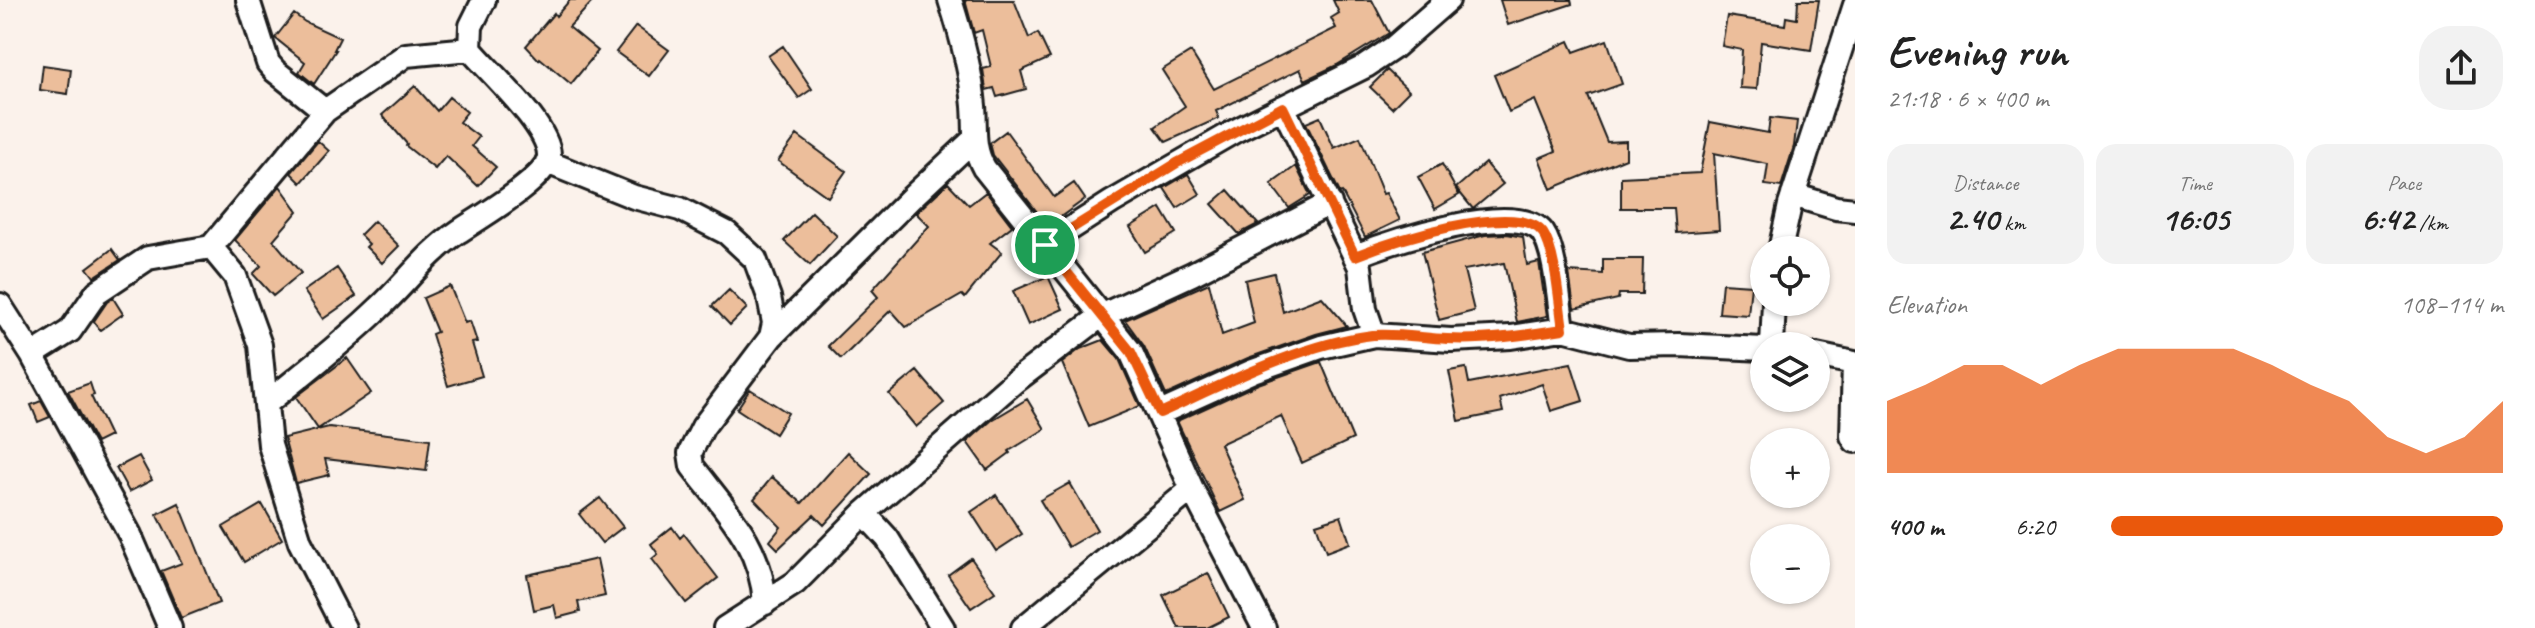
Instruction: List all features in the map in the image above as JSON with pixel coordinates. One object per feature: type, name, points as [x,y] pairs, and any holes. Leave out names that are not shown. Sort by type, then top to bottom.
[{"type":"street","points":[[248,0],[268,63],[325,111]]},
{"type":"street","points":[[267,403],[380,307],[447,240],[532,181],[547,162],[549,154],[545,141],[533,119],[470,49],[471,26],[484,0]]},
{"type":"street","points":[[950,0],[969,69],[975,108],[977,156],[1131,352],[1192,489],[1264,628]]},
{"type":"street","points":[[1045,245],[1177,163],[1366,66],[1393,48],[1448,0]]},
{"type":"street","points":[[1783,236],[1793,195],[1855,5]]},
{"type":"street","points":[[32,355],[70,331],[97,292],[148,258],[211,247],[325,111],[406,55],[470,49]]},
{"type":"street","points":[[1283,107],[1360,267],[1365,309],[1374,335]]},
{"type":"street","points":[[765,603],[763,582],[751,545],[692,466],[690,453],[703,427],[771,337],[974,139]]},
{"type":"street","points":[[547,162],[634,197],[680,209],[727,233],[755,259],[769,297],[774,323],[771,337]]},
{"type":"street","points":[[1793,195],[1836,208],[1855,210]]},
{"type":"street","points":[[725,628],[795,583],[864,513],[1014,382],[1101,316],[1192,274],[1330,203]]},
{"type":"street","points":[[1355,256],[1396,240],[1444,228],[1504,219],[1533,224],[1542,231],[1550,245],[1563,329]]},
{"type":"street","points":[[211,247],[235,276],[260,345],[270,445],[300,542],[344,628]]},
{"type":"street","points":[[0,305],[32,355],[130,535],[170,628]]},
{"type":"street","points":[[1160,413],[1253,371],[1321,347],[1374,335],[1451,340],[1511,337],[1563,329],[1629,346],[1750,348]]},
{"type":"street","points":[[1830,358],[1854,363],[1852,436],[1855,441]]},
{"type":"street","points":[[1023,628],[1050,619],[1192,489]]},
{"type":"street","points":[[864,513],[887,538],[943,628]]},
{"type":"building","points":[[570,0],[594,0],[569,27],[598,51],[571,84],[526,46],[554,13],[556,16]]},
{"type":"building","points":[[965,0],[1014,0],[1029,38],[1038,33],[1050,58],[1021,71],[1026,89],[997,97],[994,88],[986,90],[983,69],[991,67],[982,30],[974,33]]},
{"type":"building","points":[[1333,0],[1372,0],[1389,33],[1337,65],[1305,80],[1300,69],[1216,111],[1219,118],[1166,142],[1155,127],[1185,106],[1162,70],[1191,52],[1214,89],[1336,28],[1331,18],[1339,13]]},
{"type":"building","points":[[1500,0],[1571,0],[1572,4],[1508,25]]},
{"type":"building","points":[[1798,0],[1819,0],[1811,50],[1761,42],[1757,89],[1740,88],[1742,50],[1722,46],[1727,16],[1785,25],[1786,17],[1797,19]]},
{"type":"building","points":[[294,14],[340,38],[336,50],[314,84],[299,72],[305,62],[275,38]]},
{"type":"building","points":[[636,26],[669,50],[649,76],[616,52]]},
{"type":"building","points":[[1607,40],[1622,84],[1588,96],[1607,142],[1626,141],[1626,158],[1551,189],[1539,158],[1556,151],[1535,100],[1509,112],[1494,75],[1569,41],[1574,52]]},
{"type":"building","points":[[783,46],[812,89],[799,98],[768,56]]},
{"type":"building","points":[[43,65],[71,69],[68,94],[40,90]]},
{"type":"building","points":[[1387,70],[1409,91],[1392,108],[1370,87]]},
{"type":"building","points":[[415,86],[437,111],[449,97],[467,112],[459,122],[479,137],[472,146],[496,167],[478,186],[446,156],[435,169],[406,146],[382,115]]},
{"type":"building","points":[[1320,117],[1334,148],[1360,137],[1383,194],[1386,193],[1400,220],[1365,237],[1306,123]]},
{"type":"building","points":[[1770,118],[1797,121],[1794,146],[1781,187],[1765,185],[1768,164],[1714,153],[1719,230],[1676,233],[1674,208],[1621,208],[1621,177],[1700,173],[1710,122],[1768,133]]},
{"type":"building","points":[[1006,131],[1054,197],[1074,183],[1085,199],[1048,226],[993,155],[990,143]]},
{"type":"building","points":[[797,135],[846,171],[828,197],[778,161]]},
{"type":"building","points":[[318,141],[329,151],[301,183],[291,173]]},
{"type":"building","points":[[1485,163],[1503,184],[1473,209],[1456,188]]},
{"type":"building","points":[[1442,164],[1459,195],[1435,209],[1418,177]]},
{"type":"building","points":[[1296,166],[1310,195],[1289,208],[1271,184]]},
{"type":"building","points":[[1188,174],[1200,194],[1177,208],[1164,188]]},
{"type":"building","points":[[948,183],[969,205],[986,192],[1012,226],[990,243],[1002,252],[965,298],[962,295],[906,327],[891,310],[841,359],[828,346],[878,297],[872,290],[929,226],[916,213]]},
{"type":"building","points":[[280,186],[298,211],[273,240],[301,273],[273,296],[253,274],[261,266],[235,240]]},
{"type":"building","points":[[1228,190],[1258,224],[1239,234],[1212,204]]},
{"type":"building","points":[[1161,208],[1176,233],[1145,252],[1130,227]]},
{"type":"building","points":[[812,212],[837,236],[810,265],[784,241]]},
{"type":"building","points":[[374,221],[399,246],[382,263],[366,247],[369,244],[360,235]]},
{"type":"building","points":[[1485,235],[1523,237],[1527,265],[1539,262],[1547,316],[1517,322],[1504,263],[1464,270],[1474,311],[1439,320],[1422,252]]},
{"type":"building","points":[[112,249],[120,260],[94,277],[87,268]]},
{"type":"building","points":[[1603,259],[1643,259],[1642,294],[1619,294],[1618,299],[1574,309],[1569,272],[1603,274]]},
{"type":"building","points":[[337,268],[356,296],[323,319],[304,291]]},
{"type":"building","points":[[1274,273],[1283,312],[1322,297],[1347,326],[1248,358],[1166,395],[1144,346],[1125,320],[1209,283],[1222,335],[1254,323],[1245,280]]},
{"type":"building","points":[[1048,276],[1063,309],[1028,325],[1013,291]]},
{"type":"building","points":[[1722,283],[1750,285],[1748,315],[1719,313]]},
{"type":"building","points":[[450,286],[465,323],[470,321],[477,342],[472,343],[482,376],[448,386],[432,334],[437,332],[423,298]]},
{"type":"building","points":[[729,290],[747,308],[730,325],[712,306]]},
{"type":"building","points":[[113,298],[123,314],[100,330],[94,321]]},
{"type":"building","points":[[1103,340],[1119,359],[1140,406],[1089,427],[1062,363],[1080,349]]},
{"type":"building","points":[[347,358],[371,393],[318,429],[296,397]]},
{"type":"building","points":[[1321,362],[1353,439],[1302,463],[1281,416],[1220,444],[1245,500],[1220,512],[1177,421],[1258,384]]},
{"type":"building","points":[[1571,363],[1583,401],[1551,411],[1542,384],[1500,399],[1503,412],[1459,421],[1449,371],[1466,368],[1469,383]]},
{"type":"building","points":[[917,371],[944,403],[916,427],[889,394]]},
{"type":"building","points":[[90,383],[94,395],[91,396],[110,436],[96,443],[68,391]]},
{"type":"building","points":[[750,389],[788,413],[775,434],[737,409]]},
{"type":"building","points":[[1027,399],[1045,429],[1009,451],[987,470],[967,442],[992,420]]},
{"type":"building","points":[[41,401],[50,417],[38,422],[31,405]]},
{"type":"building","points":[[329,427],[430,439],[426,471],[325,459],[329,475],[296,483],[284,438]]},
{"type":"building","points":[[848,452],[871,474],[824,525],[814,515],[778,549],[770,541],[781,527],[754,499],[772,477],[802,503]]},
{"type":"building","points":[[139,456],[152,480],[129,492],[116,468]]},
{"type":"building","points":[[1070,483],[1097,530],[1068,547],[1040,500]]},
{"type":"building","points":[[996,495],[1022,534],[996,551],[971,512]]},
{"type":"building","points":[[600,498],[623,527],[602,543],[579,514]]},
{"type":"building","points":[[179,503],[219,603],[181,618],[161,571],[182,563],[157,514]]},
{"type":"building","points":[[262,504],[282,539],[244,562],[223,527]]},
{"type":"building","points":[[1341,516],[1350,543],[1326,552],[1316,524]]},
{"type":"building","points":[[672,527],[680,538],[684,534],[718,578],[686,603],[652,559],[658,554],[651,544]]},
{"type":"building","points":[[971,558],[995,592],[971,608],[948,575]]},
{"type":"building","points":[[597,559],[605,596],[578,602],[580,612],[557,618],[554,605],[534,610],[527,575]]},
{"type":"building","points":[[1208,573],[1229,617],[1207,628],[1179,628],[1163,595]]},
{"type":"route","points":[[1283,107],[1355,256],[1396,240],[1444,228],[1504,219],[1533,224],[1542,231],[1550,245],[1563,329],[1511,337],[1451,340],[1374,335],[1321,347],[1253,371],[1160,413],[1131,352],[1045,245],[1177,163],[1283,107]]}]
